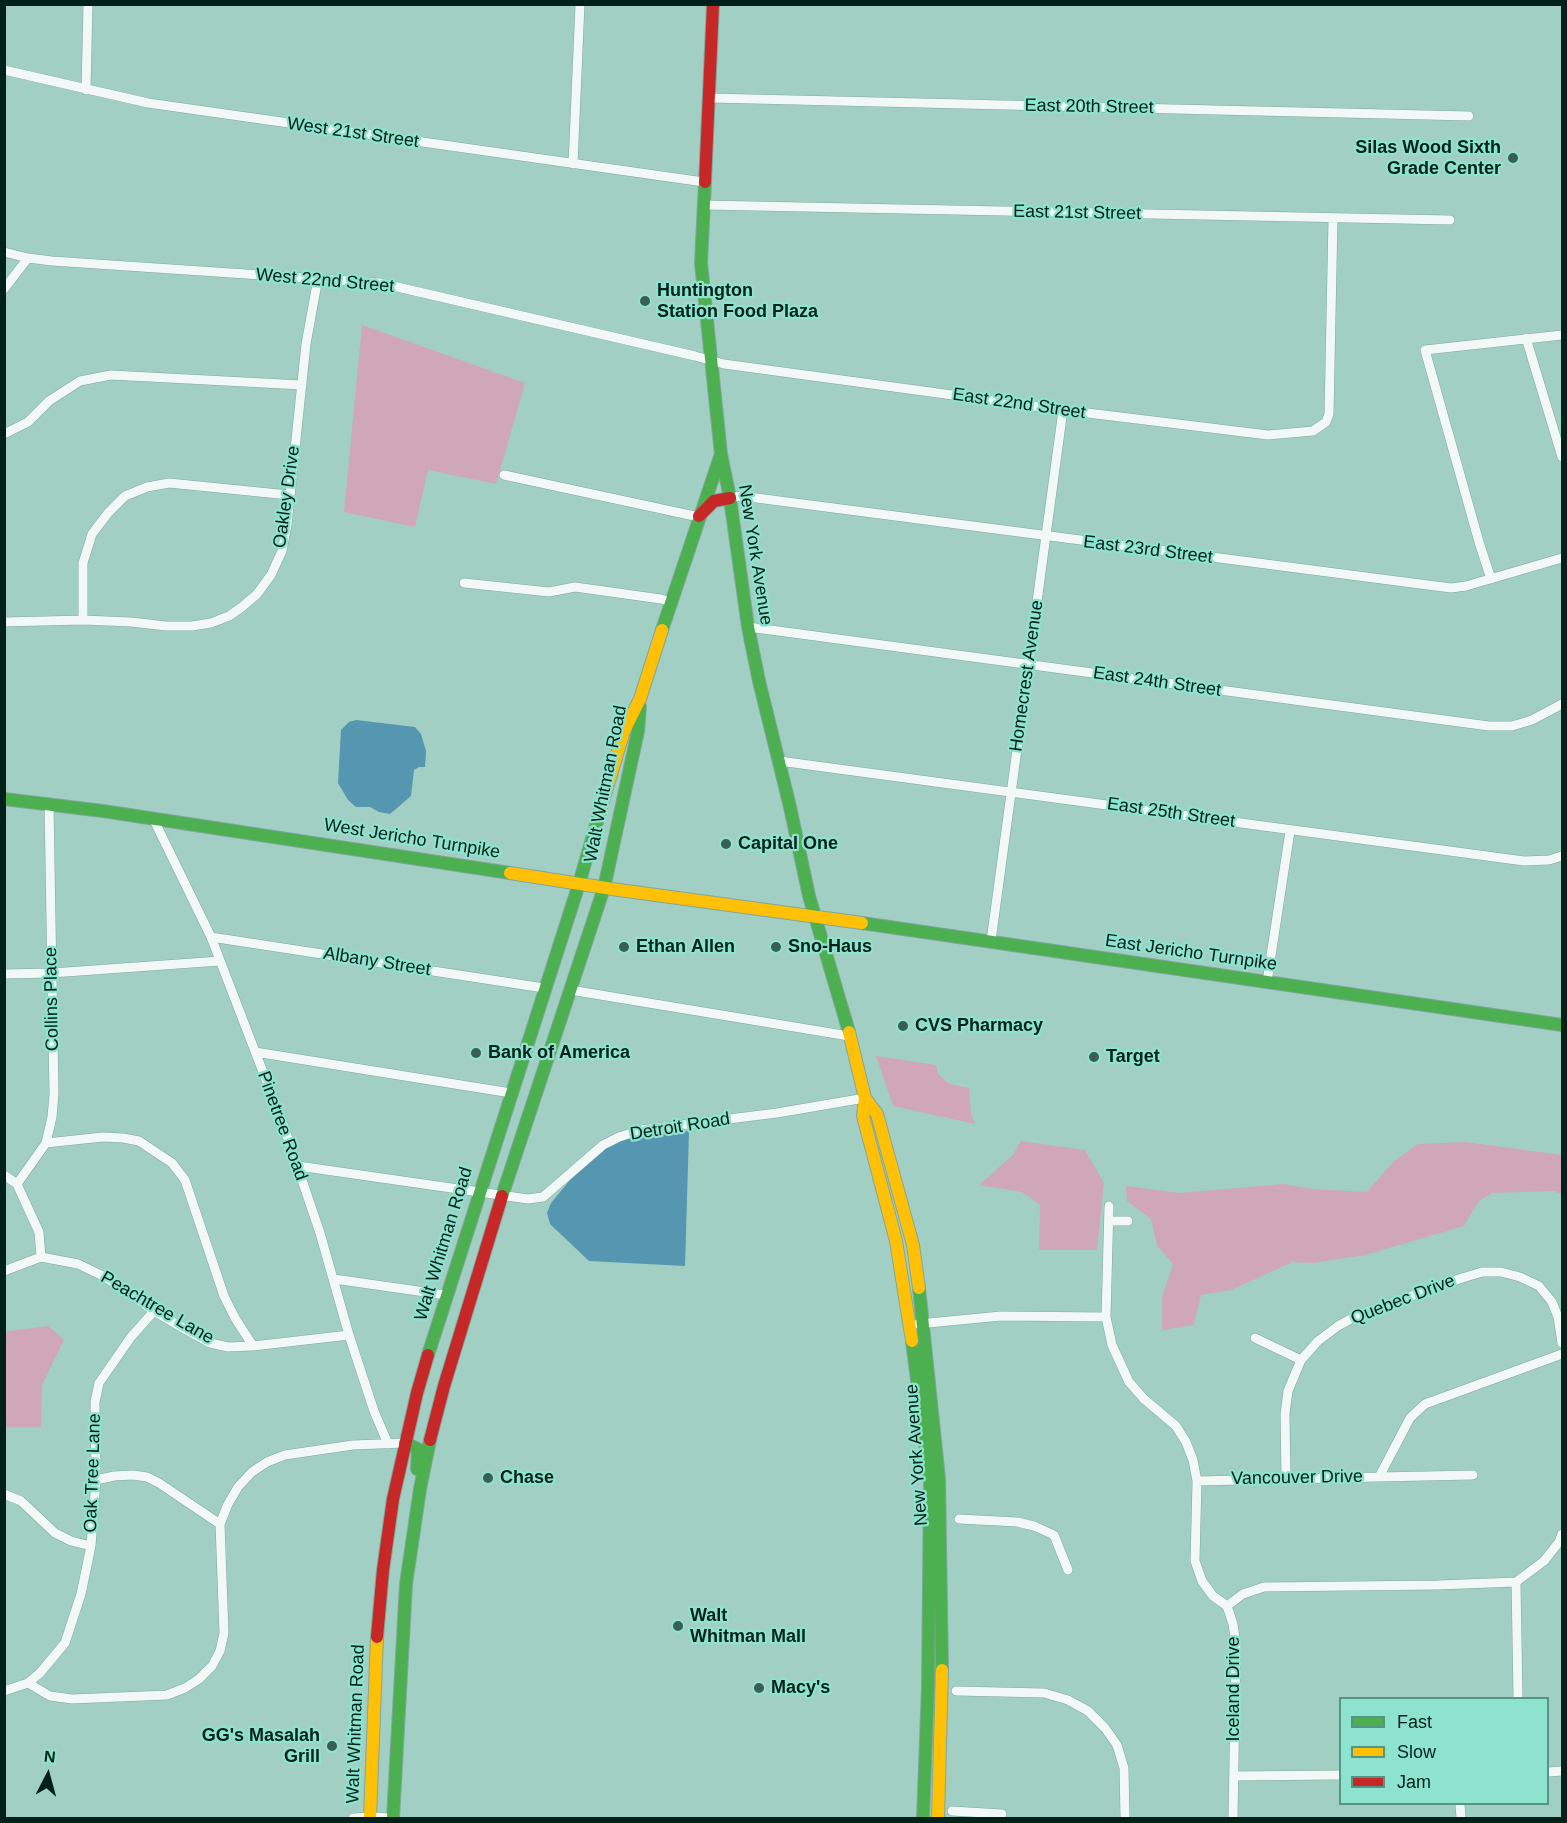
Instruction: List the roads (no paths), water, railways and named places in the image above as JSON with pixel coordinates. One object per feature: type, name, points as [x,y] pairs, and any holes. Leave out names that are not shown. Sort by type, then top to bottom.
[{"type":"main road","name":"New York Avenue","points":[[713,4],[701,263],[721,454],[730,498],[747,627],[815,916],[865,1098],[863,1116],[896,1241],[910,1325],[930,1480],[928,1689],[923,1818]]},
{"type":"main road","name":"Walt Whitman Road","points":[[699,517],[713,432],[713,386]]},
{"type":"main road","name":"Walt Whitman Road","points":[[370,1818],[376,1652],[383,1577],[393,1499],[417,1393],[446,1295],[579,884],[624,731],[640,699],[721,454]]},
{"type":"main road","points":[[699,517],[714,501],[730,498]]},
{"type":"main road","name":"Walt Whitman Road","points":[[393,1818],[403,1624],[413,1528],[429,1447],[444,1386],[502,1197],[604,888],[638,731],[640,699]]},
{"type":"main road","name":"West Jericho Turnpike","points":[[4,799],[153,818],[406,855],[604,888],[815,916]]},
{"type":"main road","name":"East Jericho Turnpike","points":[[815,916],[1563,1025]]},
{"type":"main road","name":"New York Avenue","points":[[865,1098],[877,1114],[913,1245],[924,1324],[939,1479],[942,1689],[938,1818]]},
{"type":"main road","points":[[417,1393],[417,1431],[429,1447]]},
{"type":"main road","points":[[405,1443],[414,1446],[419,1452],[413,1528]]},
{"type":"street","points":[[86,90],[88,4]]},
{"type":"street","points":[[573,164],[580,4]]},
{"type":"street","name":"West 21st Street","points":[[4,70],[148,103],[704,182]]},
{"type":"street","name":"East 20th Street","points":[[710,98],[1469,116]]},
{"type":"street","name":"East 21st Street","points":[[704,206],[1450,220]]},
{"type":"street","name":"East 22nd Street","points":[[710,360],[724,364],[1063,410],[1268,435],[1313,431],[1326,422],[1330,404],[1333,219]]},
{"type":"street","name":"West 22nd Street","points":[[4,252],[28,258],[380,283],[710,360]]},
{"type":"street","points":[[4,289],[28,258]]},
{"type":"street","name":"Oakley Drive","points":[[4,622],[83,620],[192,626],[211,623],[229,616],[257,594],[271,574],[282,550],[287,525],[306,345],[318,278]]},
{"type":"street","points":[[1491,579],[1425,350],[1563,334]]},
{"type":"street","points":[[1526,338],[1563,458]]},
{"type":"street","points":[[4,434],[28,422],[49,401],[80,381],[111,375],[302,385]]},
{"type":"street","name":"Homecrest Avenue","points":[[991,941],[1063,410]]},
{"type":"street","points":[[504,475],[699,517]]},
{"type":"street","points":[[83,620],[83,563],[92,534],[125,496],[147,487],[169,483],[289,495]]},
{"type":"street","name":"East 23rd Street","points":[[730,498],[741,496],[1451,588],[1563,558]]},
{"type":"street","points":[[464,583],[549,592],[575,587],[672,602]]},
{"type":"street","name":"East 24th Street","points":[[747,627],[1489,726],[1512,726],[1532,720],[1563,704]]},
{"type":"street","name":"East 25th Street","points":[[779,761],[1524,861],[1549,860],[1563,856]]},
{"type":"street","name":"Collins Place","points":[[17,1184],[46,1143],[54,1094],[49,804]]},
{"type":"street","name":"Pinetree Road","points":[[153,818],[211,937],[298,1166],[334,1279],[349,1335],[374,1411],[388,1444]]},
{"type":"street","points":[[1267,982],[1290,831]]},
{"type":"street","name":"Albany Street","points":[[211,937],[544,988]]},
{"type":"street","points":[[4,974],[52,973],[219,961]]},
{"type":"street","points":[[570,990],[849,1036]]},
{"type":"street","points":[[255,1052],[511,1093]]},
{"type":"street","name":"Detroit Road","points":[[298,1166],[479,1194],[528,1199],[543,1197],[603,1145],[641,1130],[777,1113],[865,1098]]},
{"type":"street","points":[[46,1143],[103,1137],[123,1138],[139,1141],[172,1162],[186,1180],[224,1296],[253,1346]]},
{"type":"street","points":[[4,1175],[17,1184],[39,1232],[41,1257],[4,1270]]},
{"type":"street","points":[[1109,1206],[1106,1317],[1112,1345],[1130,1382],[1144,1399],[1176,1426],[1186,1442],[1197,1480],[1195,1561],[1202,1581],[1213,1596],[1227,1606],[1243,1594],[1264,1587],[1516,1582],[1544,1561],[1563,1534]]},
{"type":"street","points":[[1109,1221],[1128,1221]]},
{"type":"street","name":"Peachtree Lane","points":[[41,1257],[78,1264],[105,1277],[153,1311],[210,1342],[228,1347],[349,1335]]},
{"type":"street","name":"Quebec Drive","points":[[1286,1479],[1288,1391],[1301,1360],[1318,1341],[1358,1315],[1429,1288],[1482,1272],[1501,1272],[1520,1277],[1539,1286],[1552,1302],[1558,1317],[1563,1342]]},
{"type":"street","points":[[334,1279],[446,1295]]},
{"type":"street","name":"Oak Tree Lane","points":[[4,1691],[28,1683],[65,1643],[81,1594],[91,1546],[96,1480],[95,1402],[99,1383],[131,1337],[153,1311]]},
{"type":"street","points":[[910,1325],[1000,1316],[1106,1317]]},
{"type":"street","points":[[1255,1338],[1301,1360]]},
{"type":"street","name":"Vancouver Drive","points":[[1197,1480],[1379,1477],[1408,1421],[1425,1404],[1563,1354]]},
{"type":"street","points":[[28,1683],[50,1696],[72,1699],[167,1695],[185,1688],[199,1679],[212,1666],[220,1651],[224,1633],[220,1524],[238,1487],[252,1472],[267,1462],[285,1455],[353,1445],[405,1443]]},
{"type":"street","points":[[96,1480],[133,1474],[147,1477],[220,1524]]},
{"type":"street","points":[[1379,1477],[1473,1475]]},
{"type":"street","points":[[4,1494],[21,1502],[55,1533],[71,1541],[91,1546]]},
{"type":"street","points":[[959,1519],[1017,1522],[1034,1526],[1054,1535],[1068,1570]]},
{"type":"street","points":[[1516,1582],[1518,1697]]},
{"type":"street","name":"Iceland Drive","points":[[1227,1606],[1236,1645],[1233,1818]]},
{"type":"street","points":[[956,1691],[1044,1694],[1068,1700],[1088,1711],[1105,1728],[1117,1745],[1125,1768],[1125,1818]]},
{"type":"street","points":[[1234,1776],[1339,1775]]},
{"type":"street","points":[[952,1811],[1002,1814]]},
{"type":"street","points":[[353,1818],[393,1818]]},
{"type":"water","points":[[356,720],[415,727],[421,734],[426,751],[425,767],[414,770],[411,796],[390,814],[370,807],[356,807],[348,800],[338,783],[341,730],[349,722]]},
{"type":"water","points":[[689,1131],[685,1266],[589,1261],[550,1224],[547,1213],[551,1203],[580,1168],[605,1149],[641,1135]]},
{"type":"place","name":"Silas Wood Sixth Grade Center","points":[[1513,158]]},
{"type":"place","name":"Huntington Station Food Plaza","points":[[645,301]]},
{"type":"place","name":"Capital One","points":[[726,844]]},
{"type":"place","name":"Ethan Allen","points":[[624,947]]},
{"type":"place","name":"Sno-Haus","points":[[776,947]]},
{"type":"place","name":"CVS Pharmacy","points":[[903,1026]]},
{"type":"place","name":"Bank of America","points":[[476,1053]]},
{"type":"place","name":"Target","points":[[1094,1057]]},
{"type":"place","name":"Chase","points":[[488,1478]]},
{"type":"place","name":"Walt Whitman Mall","points":[[678,1626]]},
{"type":"place","name":"Macy's","points":[[759,1688]]},
{"type":"place","name":"GG's Masalah Grill","points":[[332,1746]]}]
